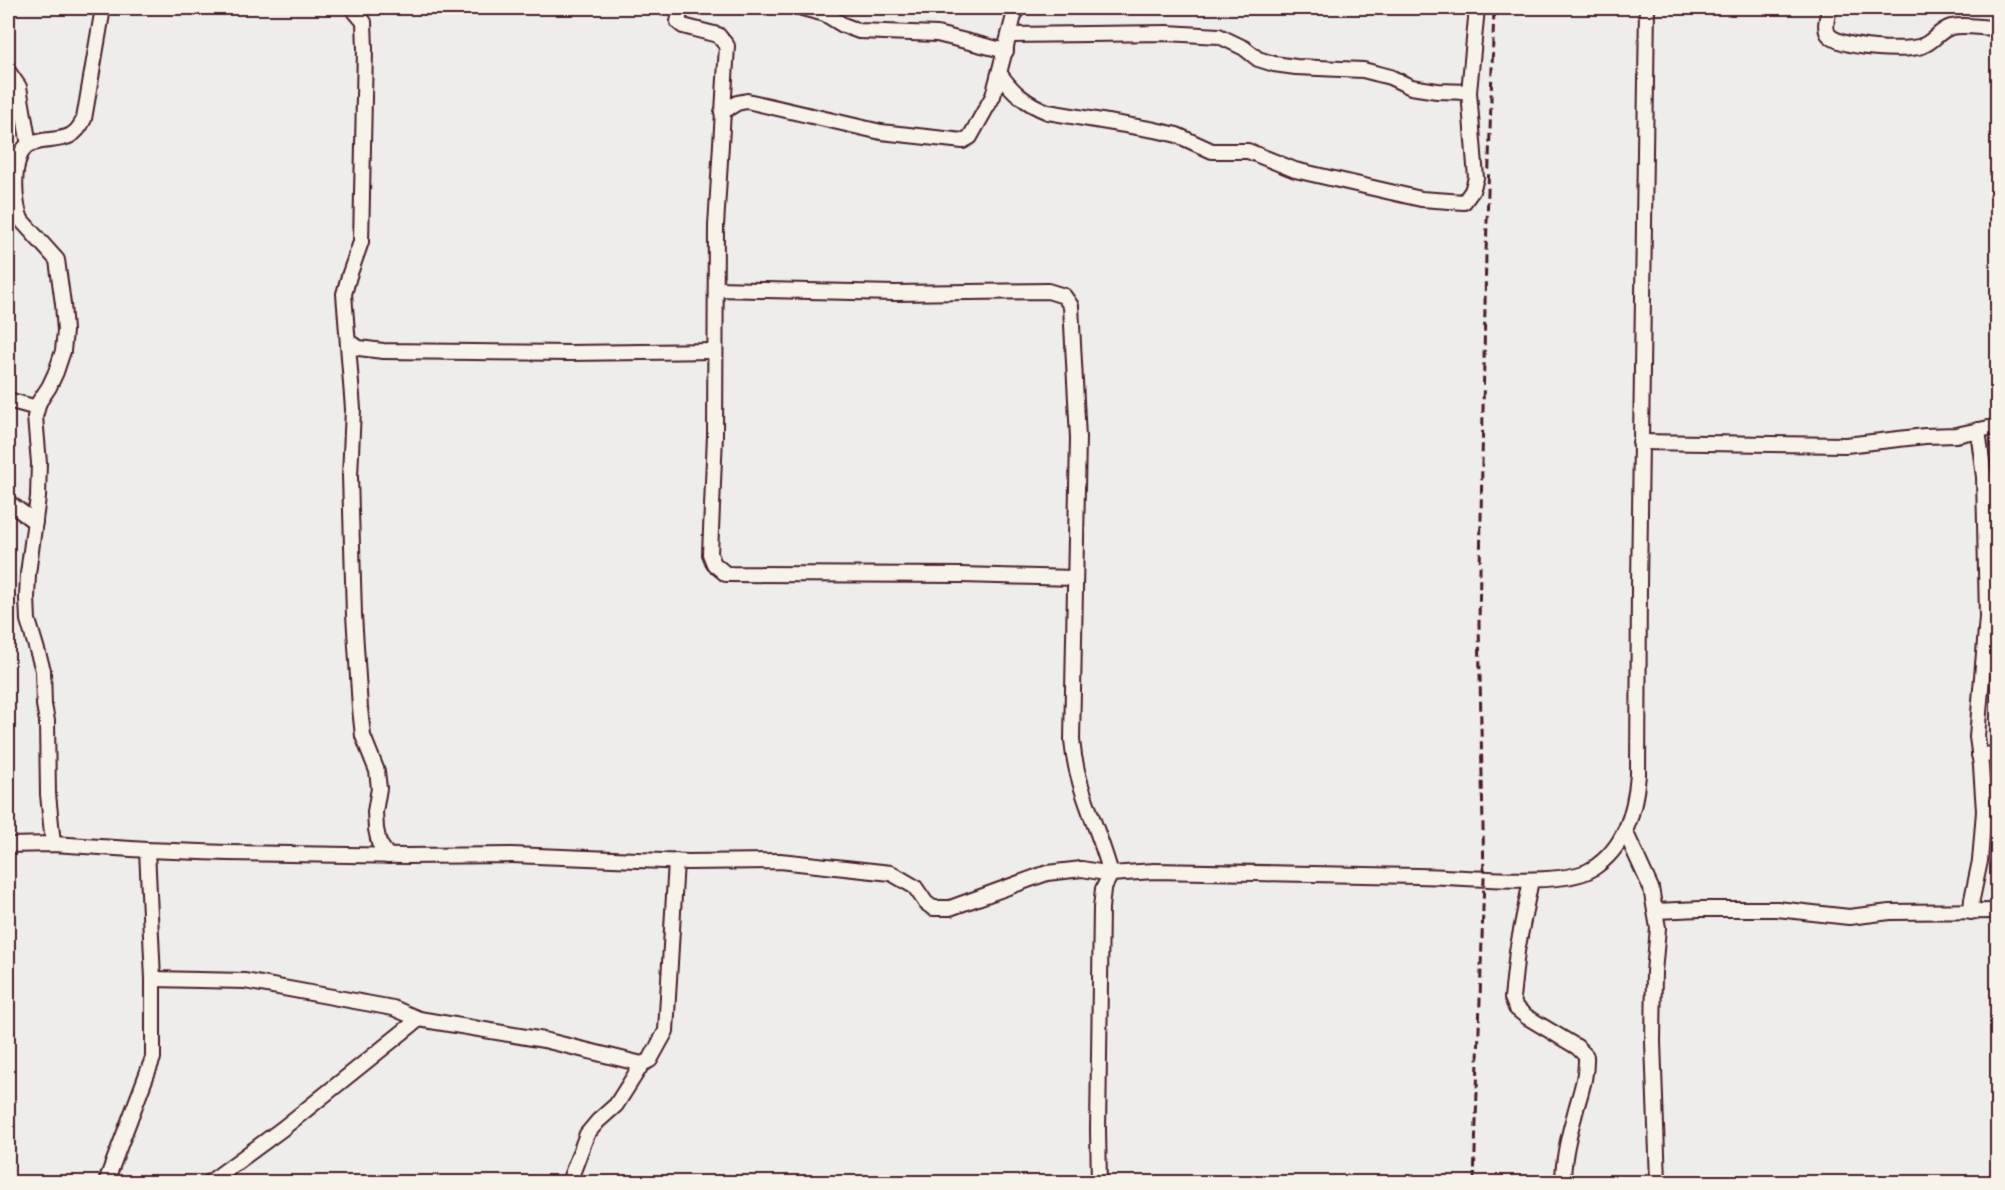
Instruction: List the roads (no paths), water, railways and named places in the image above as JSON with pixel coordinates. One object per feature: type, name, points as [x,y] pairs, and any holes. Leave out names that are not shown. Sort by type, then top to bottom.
[{"type":"street","points":[[53,844],[48,794],[47,721],[43,670],[27,620],[28,574],[35,522],[39,463],[35,417],[37,408],[56,372],[63,351],[65,331],[57,260],[12,213],[17,168],[22,153],[28,145],[73,135],[79,129],[87,108],[103,8]]},
{"type":"street","points":[[352,8],[364,22],[365,49],[361,242],[345,294],[353,410],[350,476],[354,615],[363,736],[377,771],[380,788],[375,812],[376,830],[379,843],[388,856]]},
{"type":"street","points":[[681,8],[678,22],[683,26],[718,35],[727,46],[716,226],[715,435],[710,554],[714,564],[726,574],[1075,578]]},
{"type":"street","points":[[802,8],[825,14],[858,31],[937,34],[1006,51]]},
{"type":"street","points":[[722,112],[737,103],[747,101],[881,132],[963,141],[970,136],[993,96],[1017,8]]},
{"type":"street","points":[[1000,74],[1011,90],[1048,112],[1177,135],[1212,151],[1248,151],[1319,177],[1420,199],[1464,202],[1476,178],[1469,92],[1477,8]]},
{"type":"street","points":[[8,845],[53,844],[147,850],[388,856],[512,855],[676,861],[780,861],[891,873],[915,887],[926,903],[939,909],[950,908],[1047,873],[1082,869],[1111,874],[1154,871],[1531,880],[1570,878],[1591,870],[1610,855],[1625,831],[1636,801],[1638,776],[1647,8]]},
{"type":"street","points":[[1829,8],[1826,27],[1828,34],[1838,41],[1902,50],[1925,45],[1948,27],[1998,28]]},
{"type":"street","points":[[1010,35],[1167,33],[1219,36],[1244,48],[1258,59],[1274,64],[1363,70],[1389,77],[1411,87],[1469,92]]},
{"type":"street","points":[[8,71],[19,87],[28,145]]},
{"type":"street","points":[[716,289],[895,292],[1048,291],[1064,296],[1071,306],[1078,438],[1072,740],[1074,762],[1084,801],[1102,841],[1111,874],[1103,889],[1101,908],[1099,1182]]},
{"type":"street","points":[[348,342],[359,348],[376,351],[570,353],[715,351]]},
{"type":"street","points":[[8,400],[37,408]]},
{"type":"street","points":[[1641,442],[1839,446],[1925,436],[1956,435],[1998,426]]},
{"type":"street","points":[[1971,912],[1980,861],[1984,811],[1977,737],[1987,617],[1984,477],[1978,430]]},
{"type":"street","points":[[8,502],[35,522]]},
{"type":"street","points":[[1979,754],[1998,754]]},
{"type":"street","points":[[1625,831],[1651,888],[1658,928],[1654,972],[1653,1042],[1658,1182]]},
{"type":"street","points":[[106,1182],[153,1058],[153,979],[147,850]]},
{"type":"street","points":[[569,1182],[587,1134],[616,1105],[642,1064],[650,1060],[666,1031],[676,861]]},
{"type":"street","points":[[1531,880],[1517,951],[1512,998],[1516,1008],[1527,1017],[1577,1047],[1586,1056],[1587,1070],[1565,1156],[1563,1182]]},
{"type":"street","points":[[1656,911],[1777,909],[1849,917],[1890,912],[1998,911]]},
{"type":"street","points":[[153,979],[245,981],[393,1008],[419,1019],[544,1040],[642,1064]]},
{"type":"street","points":[[210,1182],[282,1129],[419,1019]]},
{"type":"railway","points":[[1474,1182],[1484,878],[1479,623],[1486,253],[1494,8]]}]
